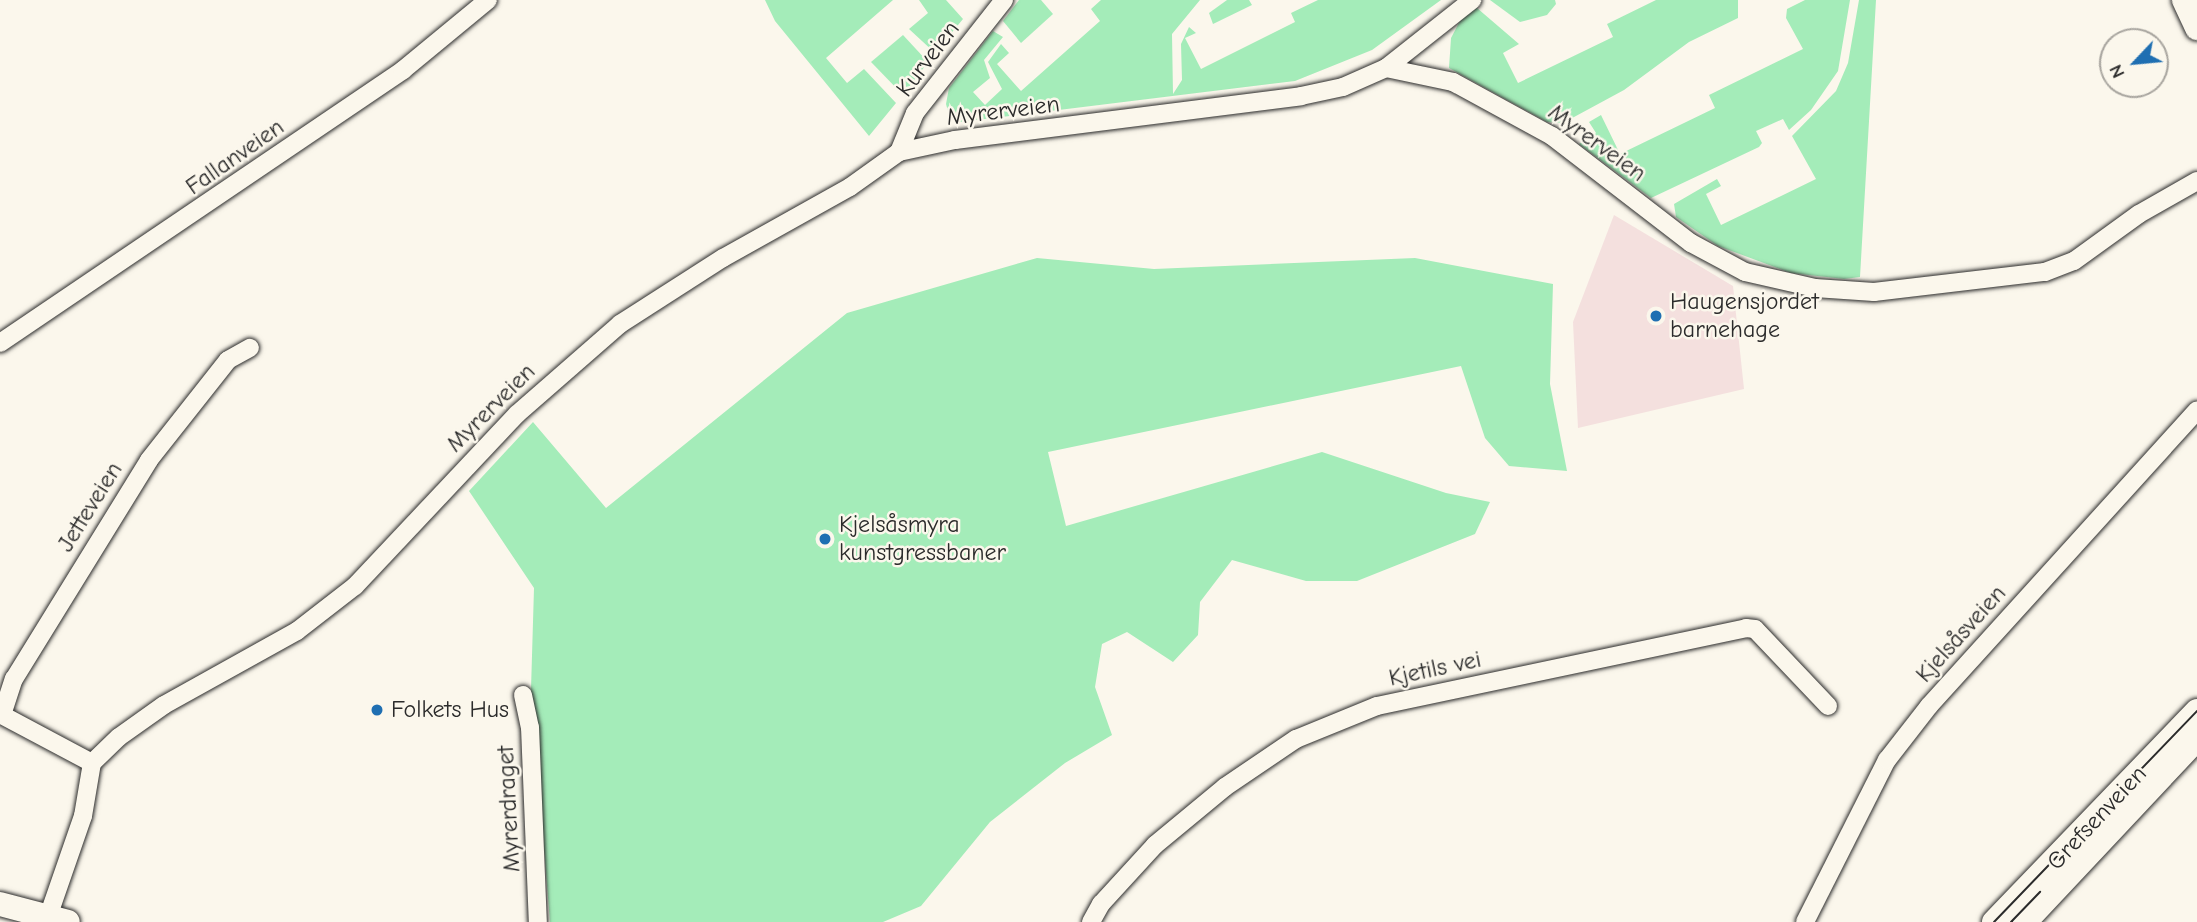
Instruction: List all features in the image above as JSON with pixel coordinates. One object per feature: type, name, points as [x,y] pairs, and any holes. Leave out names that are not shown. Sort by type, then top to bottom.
[{"type":"main road","points":[[2184,0],[2197,28]]},
{"type":"main road","name":"Grefsenveien","points":[[1994,922],[2197,711]]},
{"type":"main road","name":"Grefsenveien","points":[[2025,922],[2197,739]]},
{"type":"main road","points":[[0,904],[58,918]]},
{"type":"street","name":"Fallanveien","points":[[0,343],[404,70],[488,0]]},
{"type":"street","name":"Kurveien","points":[[899,152],[915,113],[1004,0]]},
{"type":"street","points":[[1386,68],[1472,0]]},
{"type":"street","name":"Myrerveien","points":[[92,763],[164,705],[297,631],[355,586],[517,414],[613,330],[723,258],[850,187],[899,152],[955,140],[1301,96],[1343,87],[1386,68],[1453,82],[1552,136],[1646,210],[1745,272],[1815,288],[1874,292],[2045,271],[2074,261],[2139,214],[2197,181]]},
{"type":"street","name":"Jetteveien","points":[[1,714],[14,679],[149,460],[228,360],[250,348]]},
{"type":"street","name":"Kjelsåsveien","points":[[1805,922],[1887,760],[1929,706],[2197,410]]},
{"type":"street","name":"Kjetils vei","points":[[1091,922],[1101,904],[1155,845],[1225,787],[1296,739],[1377,706],[1746,628],[1755,629],[1828,706]]},
{"type":"street","name":"Myrerdraget","points":[[523,695],[530,727],[538,922]]},
{"type":"street","points":[[1,714],[92,763],[83,816],[58,918]]},
{"type":"shaded area","name":"Haugensjordet barnehage","points":[[1614,215],[1733,286],[1744,389],[1578,428],[1573,322]]},
{"type":"green space","points":[[765,0],[893,0],[826,58],[847,83],[864,69],[896,103],[869,136],[775,21]]},
{"type":"green space","points":[[919,0],[946,0],[963,19],[935,53],[909,29],[928,13]]},
{"type":"green space","points":[[1019,0],[1041,0],[1053,14],[1021,43],[1003,21]]},
{"type":"green space","points":[[1101,0],[1200,0],[1172,34],[1173,94],[1182,80],[1181,44],[1189,27],[1196,33],[1185,38],[1201,69],[1295,22],[1291,13],[1318,0],[1441,0],[1372,50],[1295,81],[960,122],[950,119],[946,104],[949,88],[993,31],[1003,37],[984,60],[990,78],[973,92],[985,105],[1002,89],[988,62],[1001,44],[1009,53],[997,64],[1021,91],[1100,21],[1091,9]]},
{"type":"green space","points":[[1227,0],[1249,0],[1252,5],[1213,24],[1209,13]]},
{"type":"green space","points":[[1490,0],[1555,0],[1556,4],[1547,15],[1520,22]]},
{"type":"green space","points":[[1656,0],[1738,0],[1738,18],[1689,42],[1624,90],[1563,123],[1547,122],[1449,68],[1451,38],[1462,17],[1477,8],[1519,44],[1503,53],[1518,83],[1613,37],[1607,24]]},
{"type":"green space","points":[[1805,0],[1850,0],[1838,71],[1811,110],[1789,130],[1783,119],[1756,131],[1762,143],[1759,147],[1651,198],[1579,144],[1596,133],[1589,122],[1601,115],[1620,154],[1715,108],[1709,95],[1803,49],[1786,18],[1787,9]]},
{"type":"green space","points":[[1859,0],[1876,0],[1860,277],[1844,279],[1791,273],[1718,246],[1676,217],[1674,204],[1717,179],[1721,186],[1706,194],[1721,225],[1816,179],[1792,136],[1836,91],[1848,63]]},
{"type":"green space","points":[[903,35],[928,62],[903,95],[871,62]]},
{"type":"green space","points":[[1037,258],[1154,269],[1415,258],[1553,284],[1550,384],[1567,471],[1509,466],[1485,438],[1461,366],[1048,452],[1066,526],[1322,452],[1446,493],[1490,502],[1475,534],[1357,581],[1306,581],[1232,560],[1200,602],[1198,635],[1173,662],[1127,632],[1102,644],[1095,687],[1112,735],[1065,763],[990,822],[921,906],[883,922],[550,922],[531,689],[534,588],[469,491],[533,422],[606,508],[847,313]]},
{"type":"tram line","points":[[1994,922],[2197,711]]},
{"type":"tram line","points":[[2011,922],[2040,892]]},
{"type":"place","name":"Haugensjordet barnehage","points":[[1656,316]]},
{"type":"place","name":"Kjelsåsmyra kunstgressbaner","points":[[825,539]]},
{"type":"place","name":"Folkets Hus","points":[[377,710]]}]
